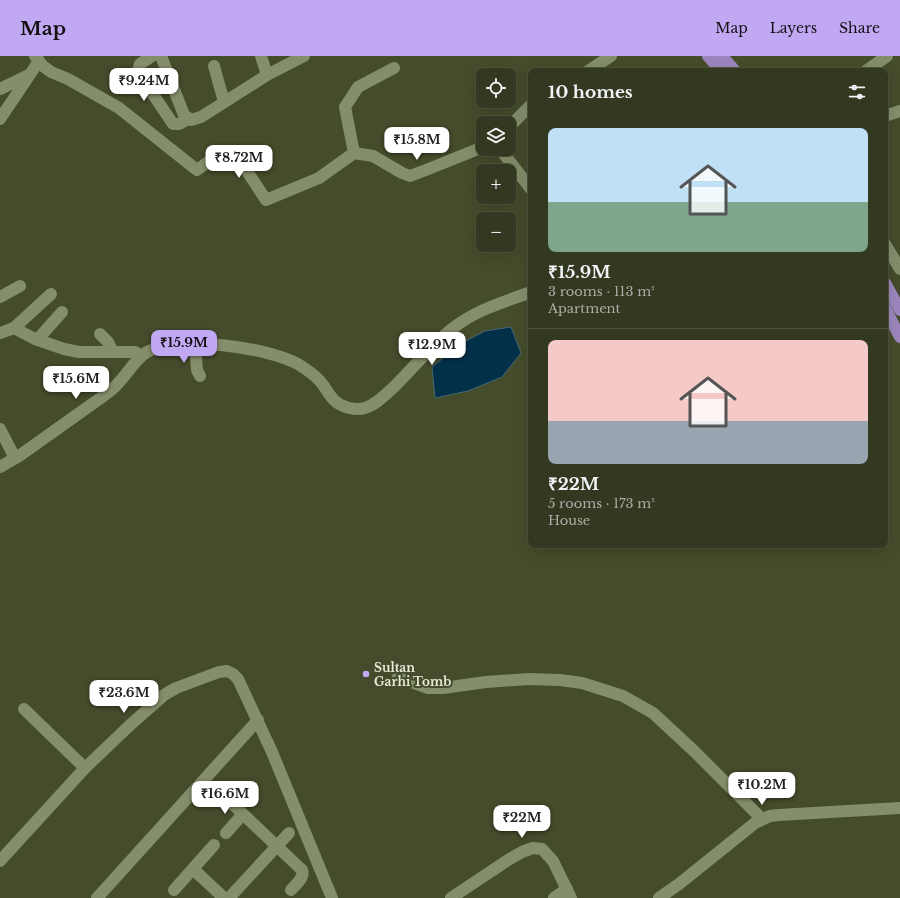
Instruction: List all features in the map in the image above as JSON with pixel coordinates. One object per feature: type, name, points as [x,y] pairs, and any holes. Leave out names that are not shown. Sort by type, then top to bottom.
[{"type":"main road","points":[[708,56],[718,68]]},
{"type":"main road","points":[[722,56],[732,68]]},
{"type":"main road","points":[[888,288],[900,310]]},
{"type":"main road","points":[[888,314],[900,337]]},
{"type":"street","points":[[152,56],[140,64],[138,71],[140,75],[173,124],[179,124],[188,119]]},
{"type":"street","points":[[161,56],[184,115],[188,119],[194,120],[267,75],[304,56]]},
{"type":"street","points":[[261,56],[267,75]]},
{"type":"street","points":[[593,68],[611,56]]},
{"type":"street","points":[[870,68],[887,56]]},
{"type":"street","points":[[0,119],[30,74],[37,59],[51,72],[68,79],[119,108],[197,170],[219,154],[243,165],[266,200],[319,178],[354,153],[373,156],[410,176],[476,150]]},
{"type":"street","points":[[214,66],[224,102]]},
{"type":"street","points":[[354,153],[345,107],[358,87],[394,68]]},
{"type":"street","points":[[0,89],[30,74]]},
{"type":"street","points":[[516,120],[528,108]]},
{"type":"street","points":[[888,115],[900,111]]},
{"type":"street","points":[[505,156],[528,185]]},
{"type":"street","points":[[888,249],[900,269]]},
{"type":"street","points":[[0,297],[20,286]]},
{"type":"street","points":[[0,467],[16,458],[114,388],[141,356],[158,348],[195,344],[225,345],[278,356],[296,363],[312,374],[325,387],[337,403],[351,408],[365,408],[375,403],[387,393],[462,320],[488,308],[528,293]]},
{"type":"street","points":[[0,333],[14,328],[50,294]]},
{"type":"street","points":[[38,339],[62,312]]},
{"type":"street","points":[[14,328],[64,349],[79,352],[135,352],[141,356]]},
{"type":"street","points":[[100,334],[108,342],[113,352]]},
{"type":"street","points":[[195,344],[197,370],[200,376]]},
{"type":"street","points":[[0,429],[16,458]]},
{"type":"street","points":[[2,856],[85,768],[164,695],[176,688],[219,672],[227,671],[238,679],[258,720],[332,898]]},
{"type":"street","points":[[398,677],[428,688],[443,688],[486,682],[529,679],[560,680],[582,683],[623,696],[653,713],[694,751],[762,819]]},
{"type":"street","points":[[24,710],[85,768]]},
{"type":"street","points":[[97,898],[258,720]]},
{"type":"street","points":[[225,797],[303,872],[302,878],[291,890]]},
{"type":"street","points":[[659,898],[762,819],[779,815],[900,808]]},
{"type":"street","points":[[226,833],[243,814]]},
{"type":"street","points":[[229,898],[289,833]]},
{"type":"street","points":[[174,890],[214,845]]},
{"type":"street","points":[[452,898],[508,860],[533,848],[542,849],[553,861],[569,894],[554,898]]},
{"type":"street","points":[[193,869],[224,898]]},
{"type":"water","points":[[511,327],[521,353],[502,377],[468,391],[435,398],[432,367],[462,343],[485,331]]},
{"type":"place","name":"Sultan Garhi Tomb","points":[[366,674]]}]
